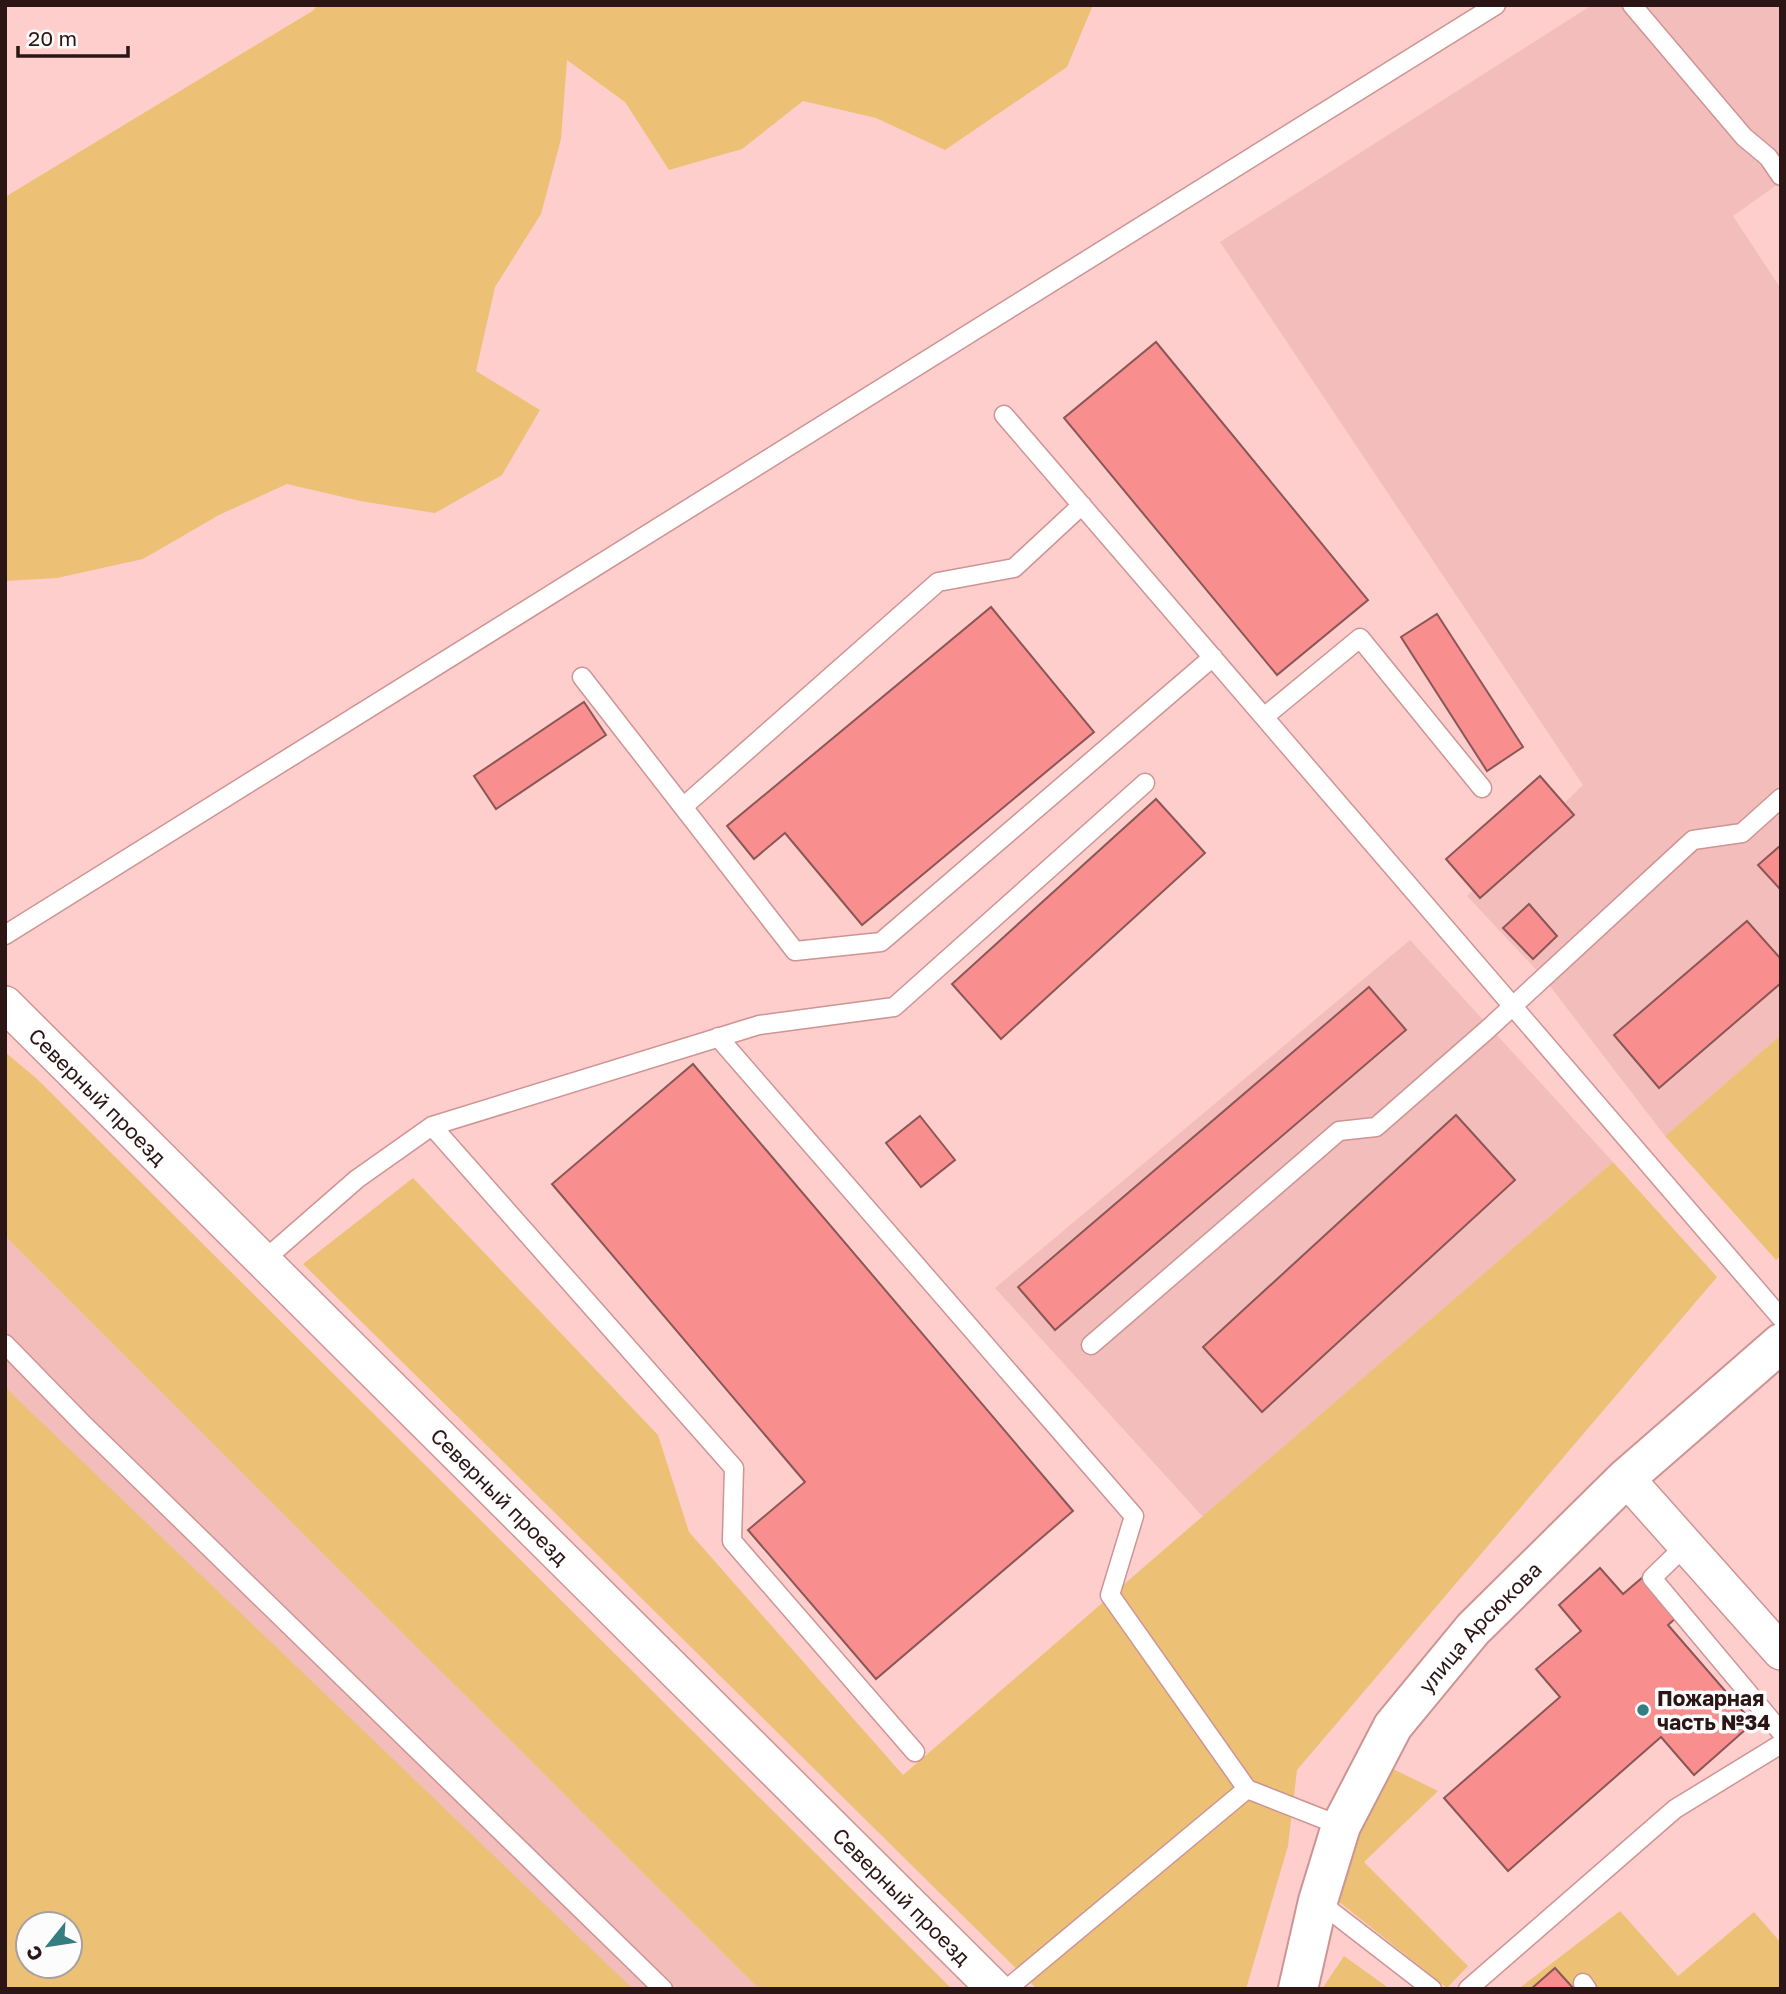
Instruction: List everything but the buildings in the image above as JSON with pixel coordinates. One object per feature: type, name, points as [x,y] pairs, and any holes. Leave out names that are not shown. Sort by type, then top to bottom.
[{"type":"street","name":"Северный проезд","points":[[5,1004],[995,1989]]},
{"type":"street","name":"улица Арсюкова","points":[[1298,1989],[1318,1902],[1341,1826],[1393,1726],[1473,1629],[1626,1478],[1781,1343]]},
{"type":"street","points":[[1626,1478],[1781,1652]]},
{"type":"lane","points":[[5,935],[1496,5]]},
{"type":"lane","points":[[1632,5],[1744,137],[1768,157],[1781,176]]},
{"type":"lane","points":[[1004,415],[1781,1318]]},
{"type":"lane","points":[[683,807],[938,582],[1014,568],[1082,505]]},
{"type":"lane","points":[[1264,717],[1360,638],[1482,788]]},
{"type":"lane","points":[[582,677],[795,951],[881,942],[1213,657]]},
{"type":"lane","points":[[263,1261],[357,1179],[432,1126],[759,1025],[894,1007],[1145,783]]},
{"type":"lane","points":[[1091,1345],[1339,1131],[1376,1128],[1693,840],[1742,833],[1781,798]]},
{"type":"lane","points":[[718,1037],[1134,1516],[1110,1595],[1247,1789],[1341,1826]]},
{"type":"lane","points":[[432,1126],[734,1468],[732,1541],[915,1752]]},
{"type":"lane","points":[[5,1344],[94,1436],[663,1989]]},
{"type":"lane","points":[[1686,1545],[1652,1578],[1781,1732]]},
{"type":"lane","points":[[1468,1989],[1675,1809],[1781,1744]]},
{"type":"lane","points":[[1007,1989],[1247,1789]]},
{"type":"lane","points":[[1318,1902],[1432,1989]]},
{"type":"shaded area","points":[[317,5],[1093,5],[1067,67],[945,150],[876,118],[803,101],[742,149],[669,170],[625,102],[567,60],[561,139],[541,214],[495,287],[476,371],[540,410],[502,475],[435,513],[360,501],[287,484],[219,515],[143,559],[57,578],[5,581],[5,197],[314,10]]},
{"type":"shaded area","points":[[1592,5],[1781,5],[1781,182],[1733,216],[1781,289],[1781,1035],[1665,1136],[1543,977],[1467,896],[1583,785],[1220,242]]},
{"type":"shaded area","points":[[1410,940],[1613,1162],[1203,1517],[995,1288]]},
{"type":"shaded area","points":[[1781,1035],[1781,1256],[1776,1260],[1665,1136]]},
{"type":"shaded area","points":[[5,1052],[36,1078],[952,1989],[759,1989],[5,1236]]},
{"type":"shaded area","points":[[1613,1162],[1717,1277],[1297,1770],[1288,1846],[1246,1989],[1037,1989],[303,1264],[413,1178],[658,1435],[689,1532],[903,1775]]},
{"type":"shaded area","points":[[5,1236],[759,1989],[5,1989]]},
{"type":"shaded area","points":[[5,1386],[12,1394],[633,1989],[5,1989]]},
{"type":"shaded area","points":[[1387,1766],[1438,1791],[1364,1862],[1468,1966],[1447,1988],[1333,1897],[1348,1840]]},
{"type":"shaded area","points":[[1620,1911],[1678,1976],[1754,1912],[1781,1943],[1781,1989],[1518,1989]]},
{"type":"shaded area","points":[[1344,1956],[1390,1989],[1322,1989]]},
{"type":"place","name":"Пожарная часть №34","points":[[1643,1710]]}]
